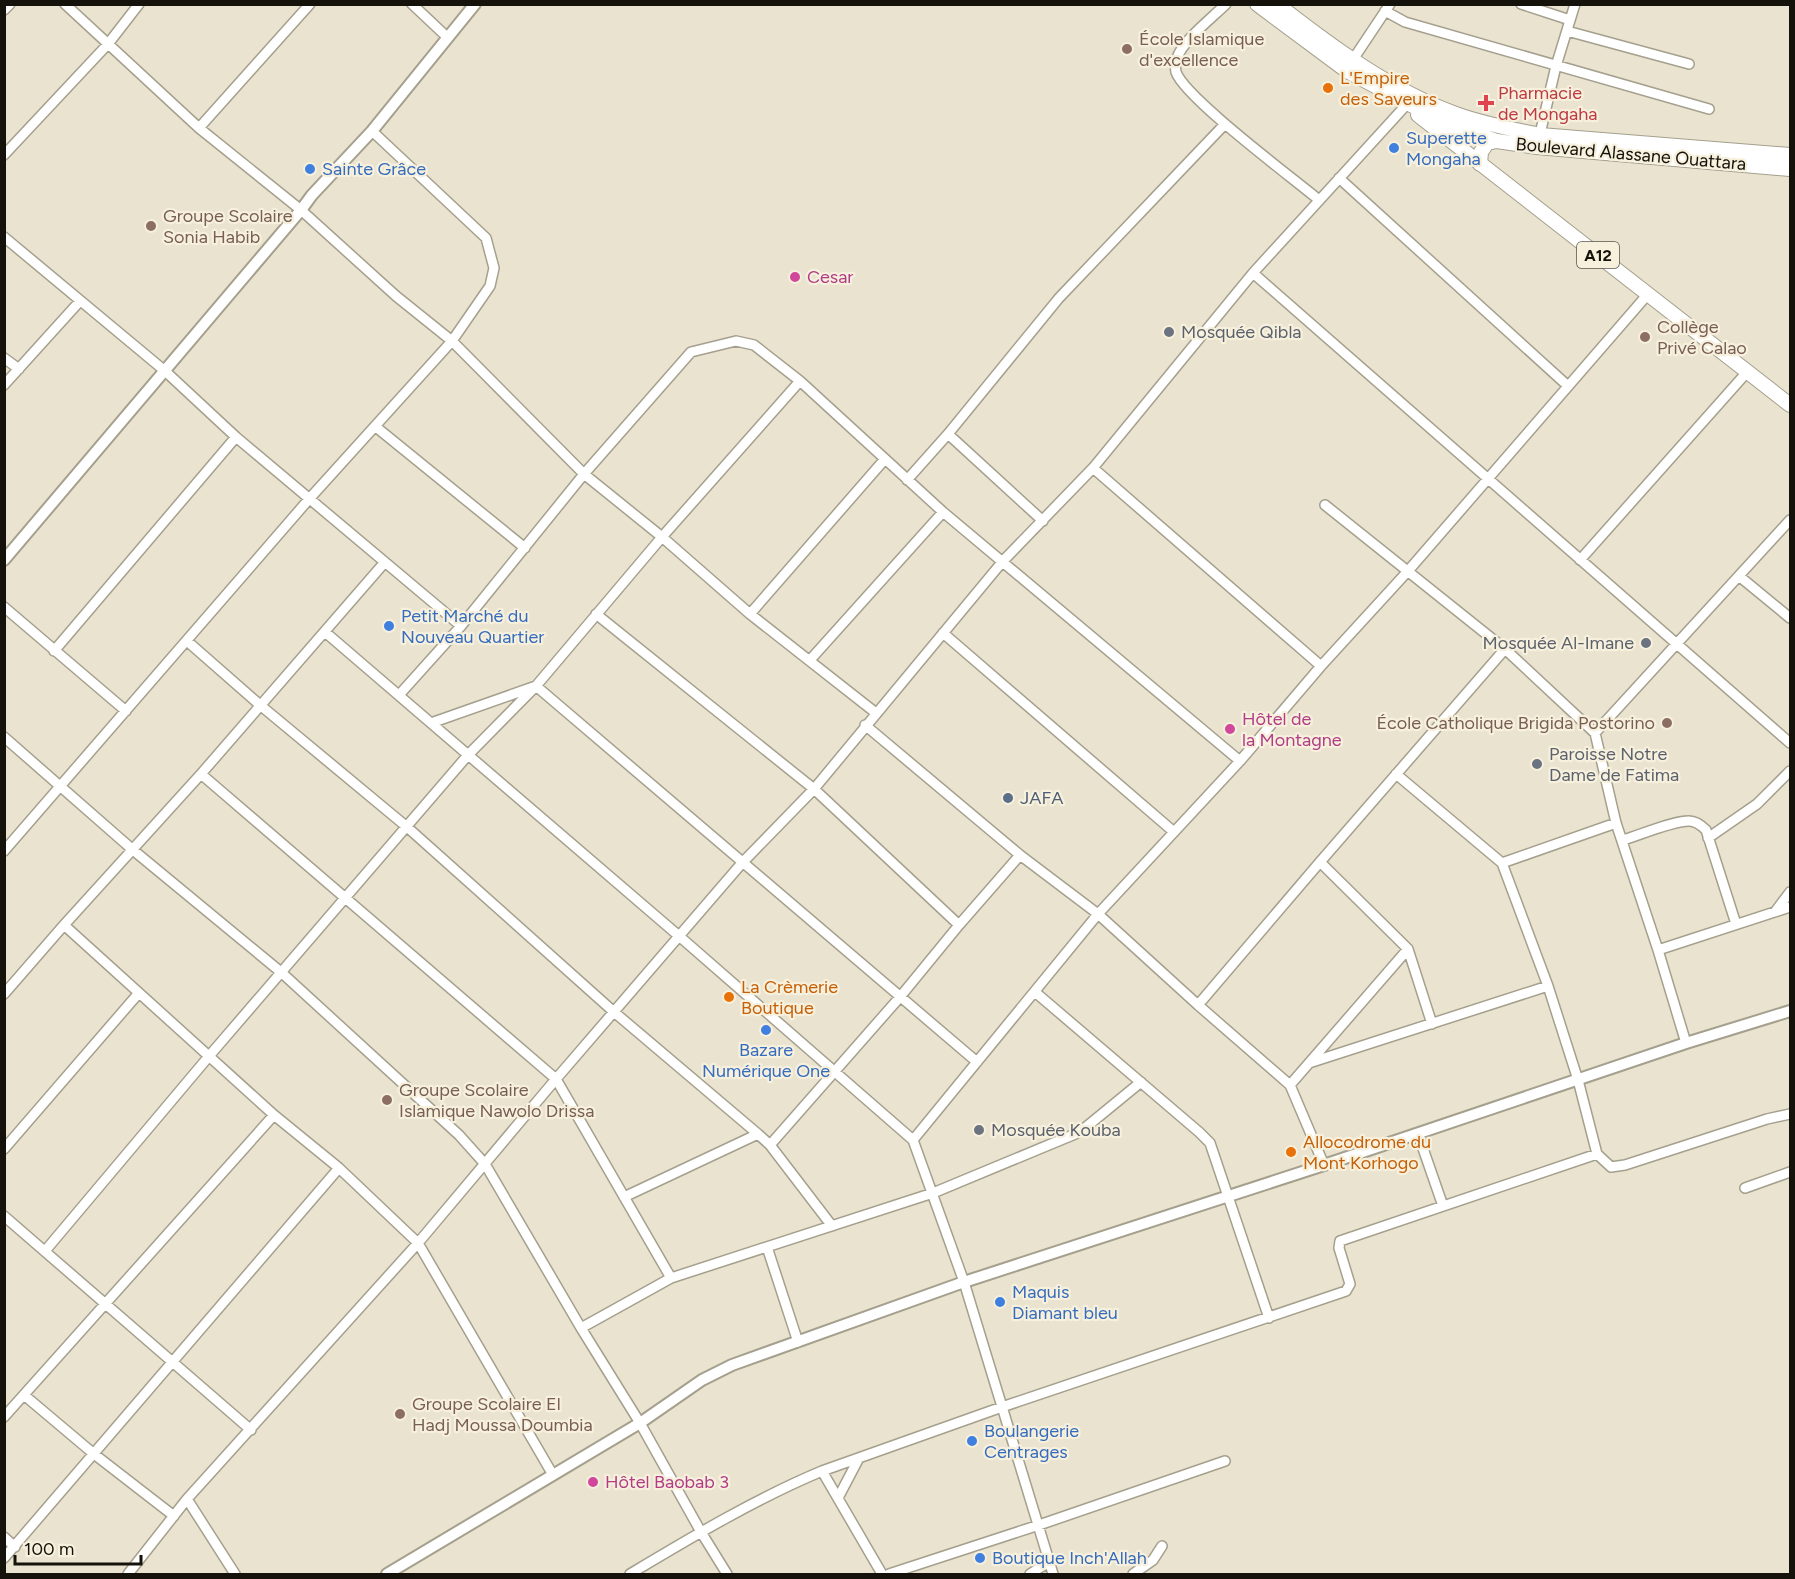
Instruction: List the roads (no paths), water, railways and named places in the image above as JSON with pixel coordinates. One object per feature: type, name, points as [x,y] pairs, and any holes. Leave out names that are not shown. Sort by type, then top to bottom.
[{"type":"main road","name":"Boulevard Alassane Ouattara","points":[[1257,4],[1347,71],[1409,99],[1539,141],[1791,169]]},
{"type":"main road","name":"Boulevard Alassane Ouattara","points":[[1277,4],[1445,123],[1497,141],[1539,141],[1791,155]]},
{"type":"main road","name":"A12","points":[[1409,99],[1419,116],[1791,405]]},
{"type":"main road","points":[[1480,164],[1481,152],[1487,143],[1497,141]]},
{"type":"street","points":[[4,10],[10,4]]},
{"type":"street","points":[[65,4],[199,128],[301,210],[396,296],[452,340],[584,474],[662,537],[750,614],[876,713]]},
{"type":"street","points":[[4,155],[108,44],[139,4]]},
{"type":"street","points":[[199,128],[310,4]]},
{"type":"street","points":[[412,4],[447,37]]},
{"type":"street","points":[[4,560],[312,195],[372,130],[475,4]]},
{"type":"street","points":[[1226,4],[1183,46],[1176,60],[1176,72],[1185,87],[1225,124],[1319,200]]},
{"type":"street","points":[[1521,4],[1570,20]]},
{"type":"street","points":[[1539,141],[1556,66],[1575,4]]},
{"type":"street","points":[[1353,60],[1388,8],[1405,22],[1709,109]]},
{"type":"street","points":[[1567,31],[1689,64]]},
{"type":"street","points":[[128,1575],[187,1499],[418,1243],[742,863],[814,789],[1003,561],[1093,468],[1253,273],[1409,99]]},
{"type":"street","points":[[907,480],[948,434],[1059,297],[1225,124]]},
{"type":"street","points":[[4,851],[62,787],[310,498],[452,340],[490,286],[494,268],[486,238],[372,130]]},
{"type":"street","points":[[1340,178],[1568,386]]},
{"type":"street","points":[[4,237],[165,371],[236,437],[461,626]]},
{"type":"street","points":[[1253,273],[1791,743]]},
{"type":"street","points":[[913,1140],[1098,914],[1240,761],[1648,294]]},
{"type":"street","points":[[4,385],[80,301]]},
{"type":"street","points":[[399,695],[461,626],[584,474],[691,352],[736,341],[754,345],[800,381],[943,512],[1240,761]]},
{"type":"street","points":[[4,358],[18,369]]},
{"type":"street","points":[[1580,561],[1748,370]]},
{"type":"street","points":[[45,1251],[468,755],[536,686],[662,537],[800,381]]},
{"type":"street","points":[[376,427],[525,548]]},
{"type":"street","points":[[948,434],[1043,520]]},
{"type":"street","points":[[54,651],[236,437]]},
{"type":"street","points":[[750,614],[885,459]]},
{"type":"street","points":[[1093,468],[1322,666]]},
{"type":"street","points":[[1325,505],[1505,649],[1595,733],[1616,823],[1686,1043]]},
{"type":"street","points":[[810,660],[943,512]]},
{"type":"street","points":[[1595,733],[1791,520]]},
{"type":"street","points":[[4,994],[201,774],[385,562]]},
{"type":"street","points":[[1739,576],[1791,618]]},
{"type":"street","points":[[4,608],[126,711]]},
{"type":"street","points":[[596,614],[814,789],[958,925]]},
{"type":"street","points":[[325,632],[913,1140],[964,1282],[1053,1575]]},
{"type":"street","points":[[943,633],[1174,832]]},
{"type":"street","points":[[187,641],[407,827],[614,1012],[758,1134],[770,1145],[832,1226]]},
{"type":"street","points":[[1198,1005],[1505,649]]},
{"type":"street","points":[[431,723],[536,686]]},
{"type":"street","points":[[536,686],[976,1062]]},
{"type":"street","points":[[865,725],[1020,855],[1098,914],[1290,1085],[1324,1165]]},
{"type":"street","points":[[4,737],[133,850],[282,973],[459,1135],[485,1164],[581,1328],[640,1423],[700,1532],[727,1575]]},
{"type":"street","points":[[1708,838],[1757,804],[1791,771]]},
{"type":"street","points":[[201,774],[556,1079],[671,1278]]},
{"type":"street","points":[[1396,774],[1502,863],[1548,986],[1578,1080],[1597,1154],[1611,1167],[1625,1166],[1767,1119],[1791,1114]]},
{"type":"street","points":[[1623,840],[1680,822],[1691,821],[1699,824],[1706,830],[1736,924]]},
{"type":"street","points":[[1502,863],[1616,823]]},
{"type":"street","points":[[770,1145],[900,997],[958,925],[1020,855]]},
{"type":"street","points":[[1320,862],[1408,949],[1432,1024]]},
{"type":"street","points":[[1775,912],[1791,892]]},
{"type":"street","points":[[1658,950],[1791,906]]},
{"type":"street","points":[[64,926],[274,1115],[339,1168],[418,1243],[553,1476]]},
{"type":"street","points":[[1290,1085],[1408,949]]},
{"type":"street","points":[[1309,1063],[1548,986]]},
{"type":"street","points":[[1035,992],[1210,1143],[1269,1318]]},
{"type":"street","points":[[4,1149],[138,994]]},
{"type":"street","points":[[387,1575],[640,1423],[702,1380],[732,1365],[964,1282],[1418,1134],[1686,1043],[1790,1013]]},
{"type":"street","points":[[581,1328],[671,1278],[933,1193],[1080,1132],[1141,1082]]},
{"type":"street","points":[[4,1417],[274,1115]]},
{"type":"street","points":[[624,1197],[758,1134]]},
{"type":"street","points":[[1418,1134],[1443,1206]]},
{"type":"street","points":[[630,1575],[700,1532],[822,1471],[1002,1407],[1346,1291],[1349,1287],[1339,1248],[1340,1241],[1597,1154]]},
{"type":"street","points":[[4,1558],[339,1168]]},
{"type":"street","points":[[1745,1188],[1791,1173]]},
{"type":"street","points":[[4,1216],[251,1430]]},
{"type":"street","points":[[767,1247],[798,1342]]},
{"type":"street","points":[[24,1395],[94,1454],[174,1516]]},
{"type":"street","points":[[838,1498],[859,1458]]},
{"type":"street","points":[[889,1575],[1225,1461]]},
{"type":"street","points":[[822,1471],[882,1575]]},
{"type":"street","points":[[187,1499],[235,1575]]},
{"type":"street","points":[[4,1537],[15,1547]]},
{"type":"street","points":[[1137,1574],[1153,1560],[1162,1546]]},
{"type":"street","points":[[1030,1575],[1050,1562]]},
{"type":"place","name":"École Islamique d'excellence","points":[[1127,49]]},
{"type":"place","name":"L'Empire des Saveurs","points":[[1328,88]]},
{"type":"place","name":"Pharmacie de Mongaha","points":[[1486,103]]},
{"type":"place","name":"Superette Mongaha","points":[[1394,148]]},
{"type":"place","name":"Sainte Grâce","points":[[310,169]]},
{"type":"place","name":"Groupe Scolaire Sonia Habib","points":[[151,226]]},
{"type":"place","name":"Cesar","points":[[795,277]]},
{"type":"place","name":"Mosquée Qibla","points":[[1169,332]]},
{"type":"place","name":"Collège Privé Calao","points":[[1645,337]]},
{"type":"place","name":"Petit Marché du Nouveau Quartier","points":[[389,626]]},
{"type":"place","name":"Mosquée Al-Imane","points":[[1646,643]]},
{"type":"place","name":"École Catholique Brigida Postorino","points":[[1667,723]]},
{"type":"place","name":"Hôtel de la Montagne","points":[[1230,729]]},
{"type":"place","name":"Paroisse Notre Dame de Fatima","points":[[1537,764]]},
{"type":"place","name":"JAFA","points":[[1008,798]]},
{"type":"place","name":"La Crèmerie Boutique","points":[[729,997]]},
{"type":"place","name":"Bazare Numérique One","points":[[766,1030]]},
{"type":"place","name":"Groupe Scolaire Islamique Nawolo Drissa","points":[[387,1100]]},
{"type":"place","name":"Mosquée Kouba","points":[[979,1130]]},
{"type":"place","name":"Allocodrome du Mont Korhogo","points":[[1291,1152]]},
{"type":"place","name":"Maquis Diamant bleu","points":[[1000,1302]]},
{"type":"place","name":"Groupe Scolaire El Hadj Moussa Doumbia","points":[[400,1414]]},
{"type":"place","name":"Boulangerie Centrages","points":[[972,1441]]},
{"type":"place","name":"Hôtel Baobab 3","points":[[593,1482]]},
{"type":"place","name":"Boutique Inch'Allah","points":[[980,1558]]}]
